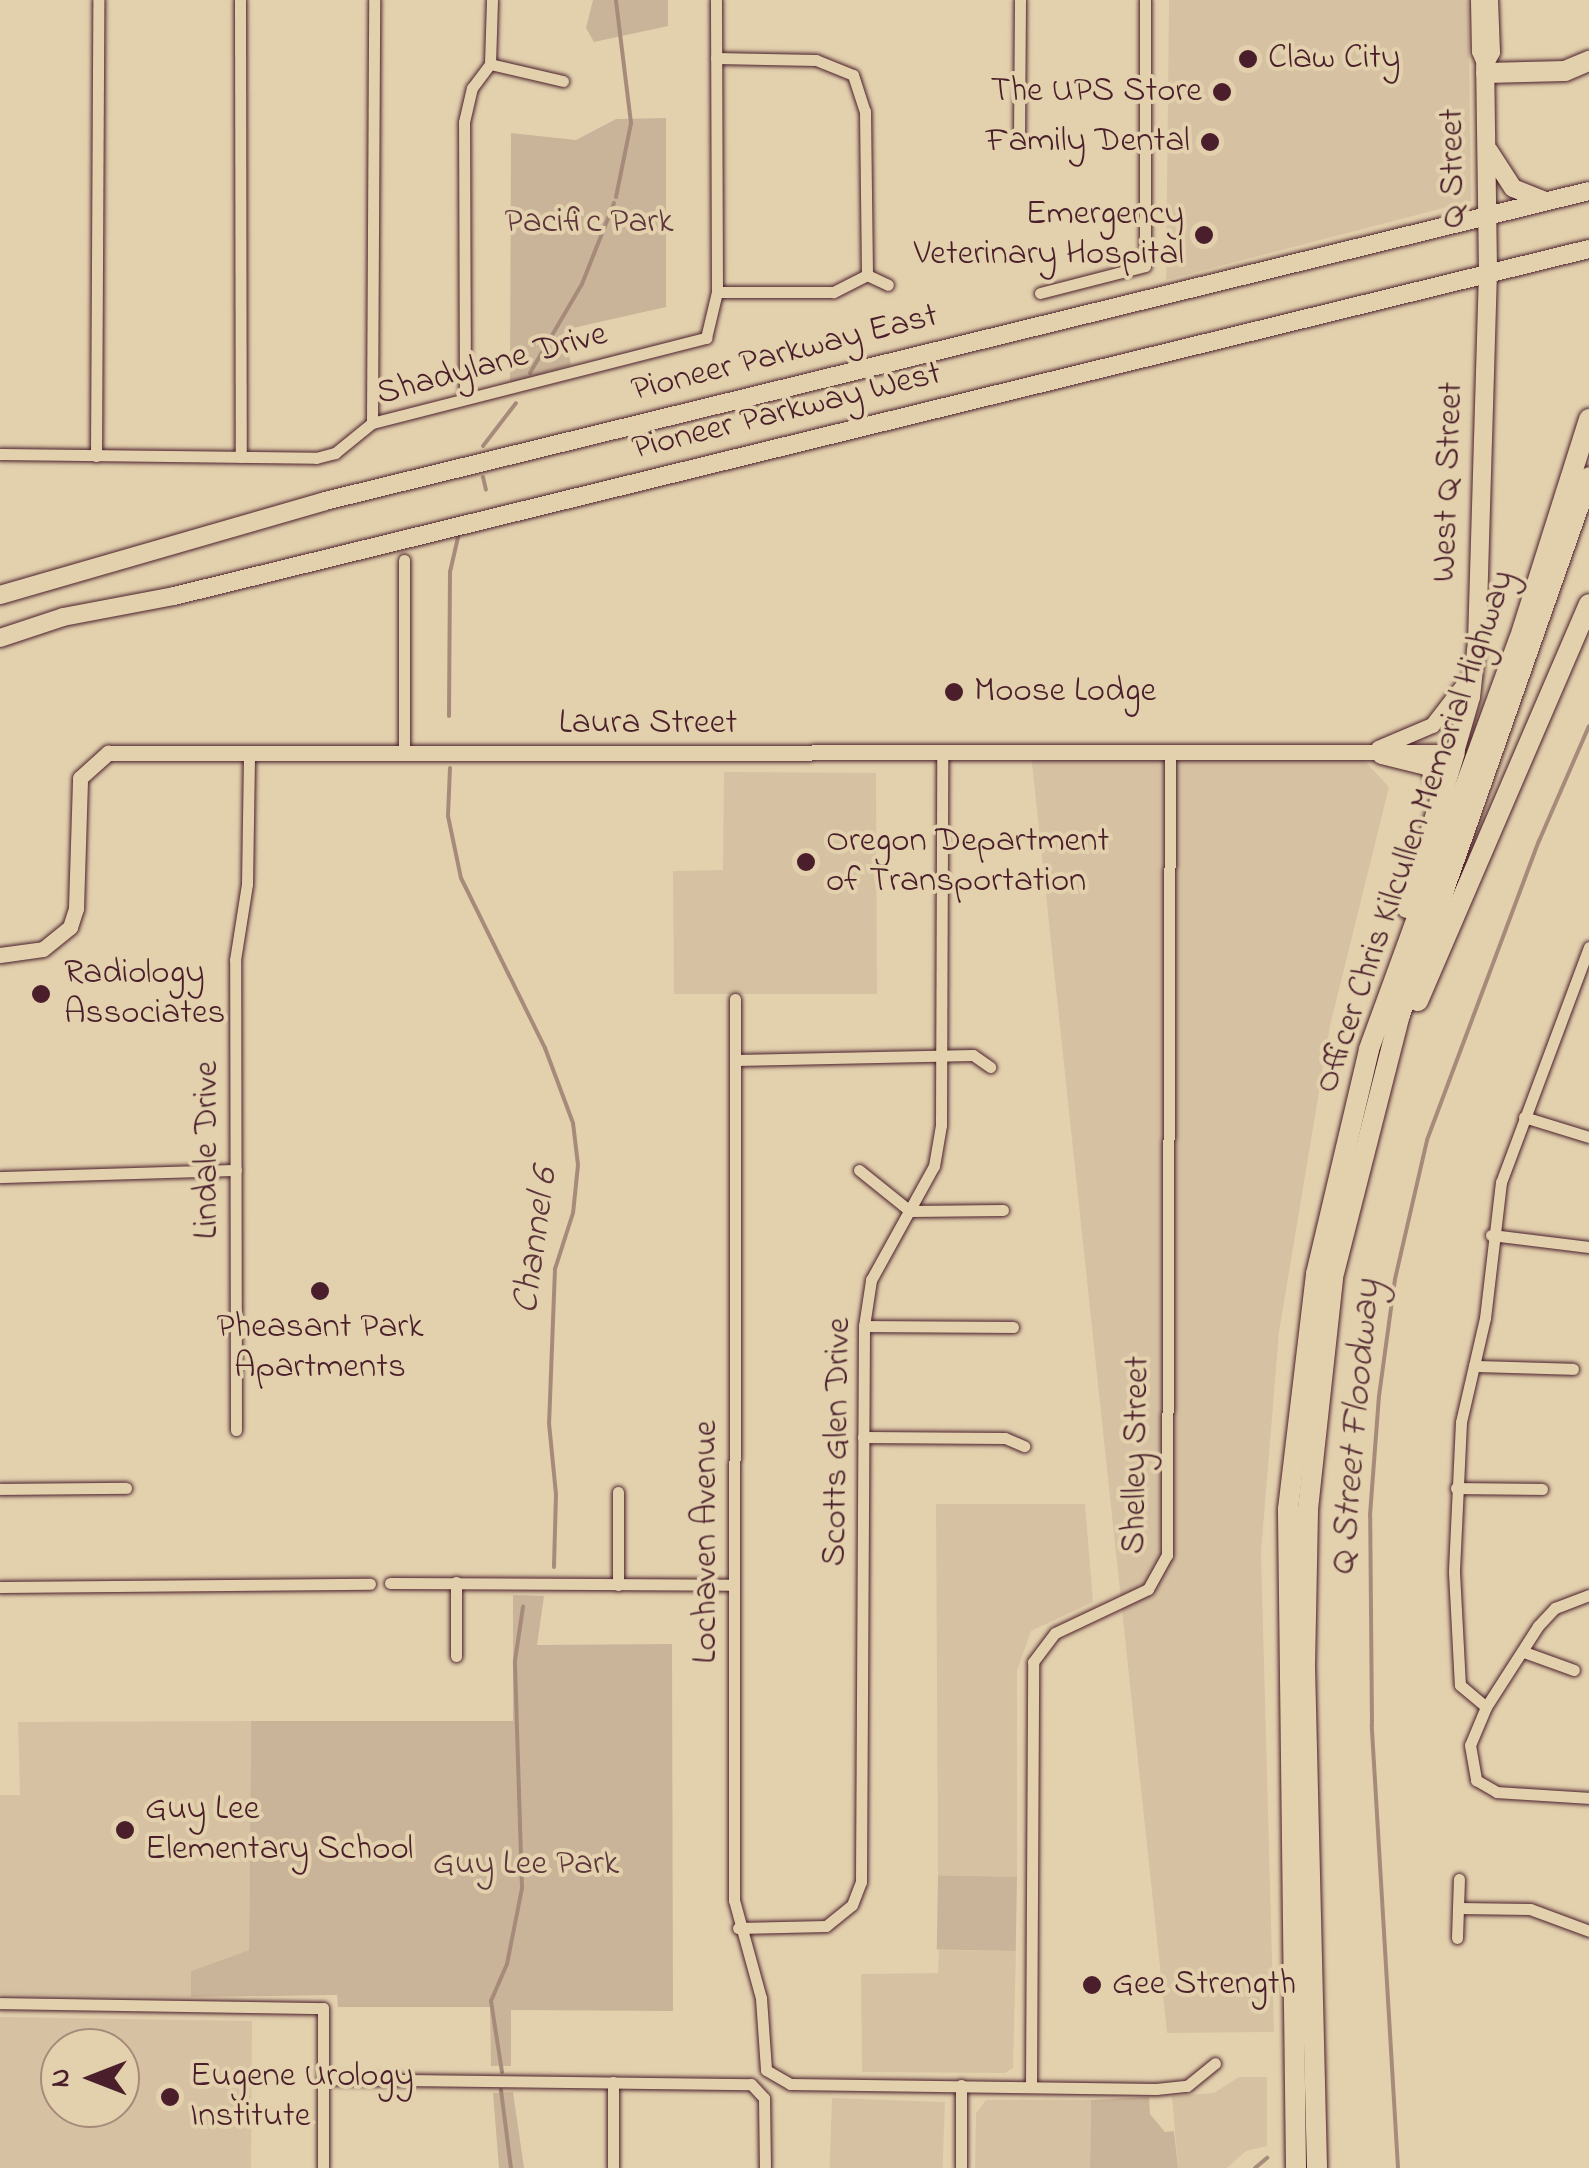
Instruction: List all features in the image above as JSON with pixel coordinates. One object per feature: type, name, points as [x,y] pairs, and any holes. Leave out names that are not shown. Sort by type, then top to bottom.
[{"type":"highway","points":[[1485,69],[1565,71],[1589,61]]},
{"type":"highway","name":"Officer Chris Kilcullen Memorial Highway","points":[[1296,2168],[1288,1509],[1316,1274],[1369,1049],[1519,640],[1589,419]]},
{"type":"highway","name":"Officer Chris Kilcullen Memorial Highway","points":[[1318,2168],[1305,1667],[1308,1509],[1333,1277],[1370,1113],[1589,477]]},
{"type":"highway","points":[[1370,1113],[1589,604]]},
{"type":"highway","points":[[1369,1049],[1455,752]]},
{"type":"highway","points":[[1382,754],[1430,766],[1442,797]]},
{"type":"main road","name":"Q Street","points":[[1485,69],[1488,271]]},
{"type":"main road","points":[[1487,146],[1513,188],[1547,202]]},
{"type":"main road","name":"Pioneer Parkway East","points":[[0,595],[325,501],[1589,191]]},
{"type":"main road","name":"Pioneer Parkway West","points":[[0,638],[1589,249]]},
{"type":"main road","name":"West Q Street","points":[[1455,752],[1475,668],[1488,271]]},
{"type":"street","points":[[96,456],[98,0]]},
{"type":"street","points":[[240,0],[241,457]]},
{"type":"street","points":[[372,423],[374,0]]},
{"type":"street","points":[[464,398],[464,122],[472,88],[490,64],[492,0]]},
{"type":"street","points":[[716,0],[717,292],[833,292],[867,275]]},
{"type":"street","points":[[1019,142],[1020,0]]},
{"type":"street","points":[[1040,293],[1145,266],[1145,0]]},
{"type":"street","name":"Q Street","points":[[1478,0],[1478,51],[1485,69]]},
{"type":"street","name":"Q Street","points":[[1485,69],[1492,52],[1490,0]]},
{"type":"street","points":[[716,58],[816,60],[852,75],[865,111],[867,275]]},
{"type":"street","points":[[490,64],[563,81]]},
{"type":"street","points":[[867,275],[888,286]]},
{"type":"street","name":"Shadylane Drive","points":[[0,454],[316,458],[335,453],[372,423],[706,338],[717,292]]},
{"type":"street","points":[[404,560],[404,751]]},
{"type":"street","points":[[1358,754],[1432,725],[1475,668]]},
{"type":"street","name":"Laura Street","points":[[0,955],[44,949],[70,927],[76,908],[76,801],[90,763],[132,751],[1455,752]]},
{"type":"street","name":"Lindale Drive","points":[[236,1430],[235,960],[247,884],[249,751]]},
{"type":"street","name":"Scotts Glen Drive","points":[[738,1928],[826,1926],[852,1905],[861,1882],[864,1326],[876,1266],[934,1166],[941,1056],[942,754]]},
{"type":"street","name":"Shelley Street","points":[[1031,2085],[1033,1662],[1055,1634],[1148,1590],[1167,1555],[1170,754]]},
{"type":"street","points":[[1486,1708],[1460,1685],[1457,1662],[1456,1488],[1460,1422],[1474,1366],[1491,1235],[1524,1116],[1589,947]]},
{"type":"street","name":"Lochaven Avenue","points":[[736,1000],[734,1585],[738,1928],[761,1998],[764,2058],[773,2079],[960,2085]]},
{"type":"street","points":[[736,1060],[973,1055],[990,1068]]},
{"type":"street","points":[[1524,1116],[1589,1137]]},
{"type":"street","points":[[0,1176],[236,1170]]},
{"type":"street","points":[[859,1170],[910,1210],[1003,1210]]},
{"type":"street","points":[[1491,1235],[1589,1247]]},
{"type":"street","points":[[864,1326],[1013,1327]]},
{"type":"street","points":[[1474,1366],[1573,1369]]},
{"type":"street","points":[[863,1437],[1006,1438],[1024,1446]]},
{"type":"street","points":[[0,1489],[126,1488]]},
{"type":"street","points":[[1456,1488],[1542,1488]]},
{"type":"street","points":[[618,1492],[618,1585]]},
{"type":"street","points":[[456,1582],[456,1656]]},
{"type":"street","points":[[0,1587],[370,1584]]},
{"type":"street","points":[[390,1584],[734,1585]]},
{"type":"street","points":[[1589,1594],[1555,1608],[1486,1708],[1470,1745],[1476,1780],[1497,1792],[1589,1798]]},
{"type":"street","points":[[1524,1652],[1574,1670]]},
{"type":"street","points":[[1457,1938],[1459,1879]]},
{"type":"street","points":[[1458,1908],[1530,1909],[1589,1931]]},
{"type":"street","points":[[0,2003],[324,2008],[323,2168]]},
{"type":"street","points":[[961,2168],[960,2085],[1179,2088],[1215,2063]]},
{"type":"street","points":[[324,2079],[742,2082],[758,2090],[766,2109],[765,2168]]},
{"type":"street","points":[[613,2168],[614,2082]]},
{"type":"shaded area","points":[[1169,0],[1468,0],[1471,201],[1166,280]]},
{"type":"shaded area","points":[[1031,754],[1358,754],[1389,787],[1330,1026],[1279,1332],[1261,1552],[1274,2032],[1167,2033]]},
{"type":"shaded area","points":[[724,772],[876,773],[877,994],[674,994],[673,871],[723,870]]},
{"type":"shaded area","points":[[936,1504],[1085,1504],[1093,1602],[1031,1631],[1017,1671],[1017,1877],[938,1878]]},
{"type":"shaded area","name":"Guy Lee Elementary School","points":[[251,1721],[249,1950],[191,1971],[191,1997],[0,1994],[0,1795],[20,1795],[18,1722]]},
{"type":"shaded area","points":[[939,1950],[1016,1951],[1013,2068],[1005,2073],[862,2072],[861,1974],[938,1973]]},
{"type":"shaded area","points":[[0,2017],[252,2021],[251,2168],[0,2168]]},
{"type":"shaded area","points":[[1239,2077],[1267,2077],[1267,2146],[1246,2151],[1227,2168],[1178,2168],[1172,2096],[1214,2093]]},
{"type":"shaded area","points":[[832,2098],[945,2102],[943,2168],[830,2168]]},
{"type":"shaded area","points":[[986,2100],[1091,2100],[1090,2168],[975,2168],[976,2113]]},
{"type":"green space","points":[[593,0],[668,0],[668,26],[594,42],[586,28]]},
{"type":"green space","name":"Pacific Park","points":[[666,118],[666,307],[564,330],[571,365],[510,383],[511,133],[576,140],[616,119]]},
{"type":"green space","name":"Guy Lee Park","points":[[513,1595],[544,1596],[537,1645],[672,1644],[673,2011],[511,2010],[511,2066],[491,2066],[490,2007],[338,2007],[337,1995],[191,1997],[191,1971],[249,1950],[251,1721],[513,1721]]},
{"type":"green space","points":[[938,1876],[1017,1877],[1016,1951],[937,1950]]},
{"type":"green space","points":[[513,2092],[524,2168],[499,2168],[493,2093]]},
{"type":"green space","points":[[1149,2097],[1150,2114],[1165,2132],[1174,2131],[1178,2168],[1090,2168],[1091,2100]]},
{"type":"waterway","name":"Channel 6","points":[[616,0],[631,123],[616,197]]},
{"type":"waterway","name":"Channel 6","points":[[530,373],[582,284],[614,203]]},
{"type":"waterway","name":"Channel 6","points":[[483,446],[516,403]]},
{"type":"waterway","name":"Channel 6","points":[[483,477],[486,490]]},
{"type":"waterway","name":"Channel 6","points":[[449,716],[450,572],[458,537]]},
{"type":"waterway","name":"Q Street Floodway","points":[[1398,2168],[1372,1725],[1370,1515],[1379,1396],[1395,1279],[1427,1140],[1539,841],[1589,726]]},
{"type":"waterway","name":"Channel 6","points":[[450,768],[448,816],[461,878],[545,1048],[573,1123],[578,1165],[573,1213],[555,1269],[549,1423],[556,1494],[554,1567]]},
{"type":"waterway","name":"Channel 6","points":[[502,2072],[491,2001],[507,1964],[522,1888],[515,1661],[523,1607]]},
{"type":"waterway","name":"Channel 6","points":[[501,2090],[511,2168]]},
{"type":"waterway","points":[[1255,2168],[1267,2158]]},
{"type":"place","name":"Claw City","points":[[1248,59]]},
{"type":"place","name":"The UPS Store","points":[[1222,92]]},
{"type":"place","name":"Family Dental","points":[[1210,142]]},
{"type":"place","name":"Emergency Veterinary Hospital","points":[[1204,235]]},
{"type":"place","name":"Moose Lodge","points":[[954,692]]},
{"type":"place","name":"Oregon Department of Transportation","points":[[806,862]]},
{"type":"place","name":"Radiology Associates","points":[[41,994]]},
{"type":"place","name":"Pheasant Park Apartments","points":[[320,1291]]},
{"type":"place","name":"Guy Lee Elementary School","points":[[125,1830]]},
{"type":"place","name":"Gee Strength","points":[[1092,1985]]},
{"type":"place","name":"Eugene Urology Institute","points":[[170,2097]]}]
